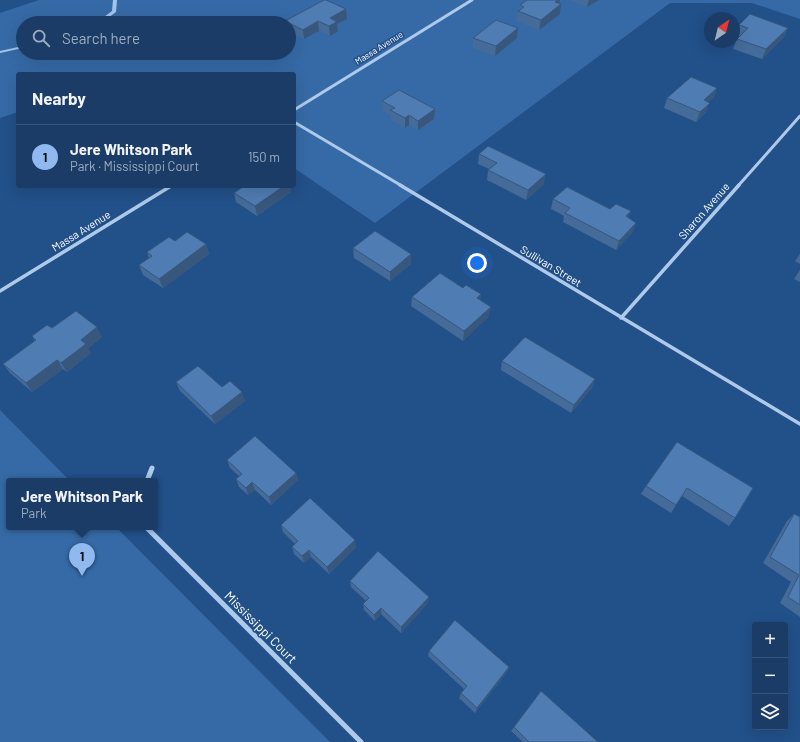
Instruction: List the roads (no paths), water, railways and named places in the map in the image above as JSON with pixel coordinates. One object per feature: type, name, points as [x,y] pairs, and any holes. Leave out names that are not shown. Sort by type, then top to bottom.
[{"type":"street","name":"Massa Avenue","points":[[296,109],[472,0]]},
{"type":"street","name":"Sharon Avenue","points":[[621,318],[800,116]]},
{"type":"street","name":"Sullivan Street","points":[[296,123],[800,424]]},
{"type":"street","name":"Massa Avenue","points":[[0,292],[168,188]]},
{"type":"street","points":[[148,478],[152,468]]},
{"type":"street","name":"Mississippi Court","points":[[149,530],[361,742]]},
{"type":"waterway","points":[[107,16],[114,11],[115,0]]},
{"type":"waterway","points":[[0,52],[16,49]]},
{"type":"place","name":"Jere Whitson Park","points":[[82,576]]}]
